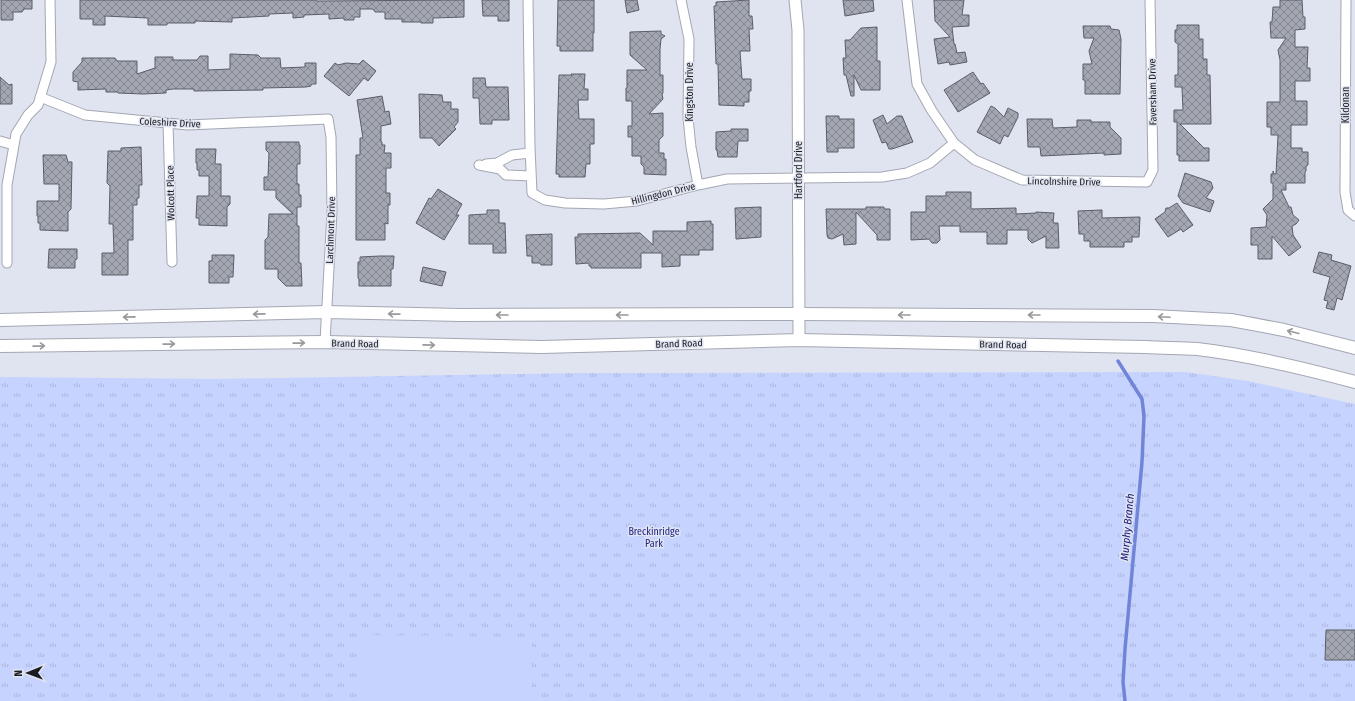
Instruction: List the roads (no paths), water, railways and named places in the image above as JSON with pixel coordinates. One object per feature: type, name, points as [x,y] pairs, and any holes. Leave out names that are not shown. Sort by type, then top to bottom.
[{"type":"main road","points":[[0,320],[326,312],[461,315],[798,314],[1153,316],[1223,320],[1284,330],[1355,348]]},
{"type":"main road","name":"Brand Road","points":[[0,346],[325,342],[542,347],[799,340],[1129,346],[1196,349],[1260,359],[1355,382]]},
{"type":"street","points":[[7,264],[7,185],[16,134],[28,115],[38,105],[51,62],[50,0]]},
{"type":"street","name":"Hillingdon Drive","points":[[528,0],[532,193],[544,200],[569,204],[604,204],[637,201],[727,179],[882,176],[907,173],[930,163],[954,143]]},
{"type":"street","name":"Kingston Drive","points":[[681,0],[689,39],[688,118],[691,147],[698,185]]},
{"type":"street","name":"Hartford Drive","points":[[795,0],[798,30],[799,340]]},
{"type":"street","name":"Lincolnshire Drive","points":[[908,0],[917,84],[932,111],[954,143],[975,160],[1022,180],[1147,182]]},
{"type":"street","name":"Faversham Drive","points":[[1147,182],[1153,170],[1150,0]]},
{"type":"street","name":"Kildonan","points":[[1346,0],[1345,192],[1348,210],[1355,216]]},
{"type":"street","name":"Coleshire Drive","points":[[40,97],[85,115],[188,125],[328,118]]},
{"type":"street","name":"Larchmont Drive","points":[[325,342],[332,212],[331,136],[328,118]]},
{"type":"street","name":"Wolcott Place","points":[[168,123],[172,262]]},
{"type":"street","points":[[0,141],[14,145]]},
{"type":"street","points":[[530,153],[512,155],[497,163],[479,165],[500,169],[506,175],[531,176]]},
{"type":"waterway","name":"Murphy Branch","points":[[1118,361],[1142,399],[1144,416],[1142,462],[1125,649],[1123,682],[1125,701]]},
{"type":"park label","name":"Breckinridge Park","points":[[654,536]]}]
